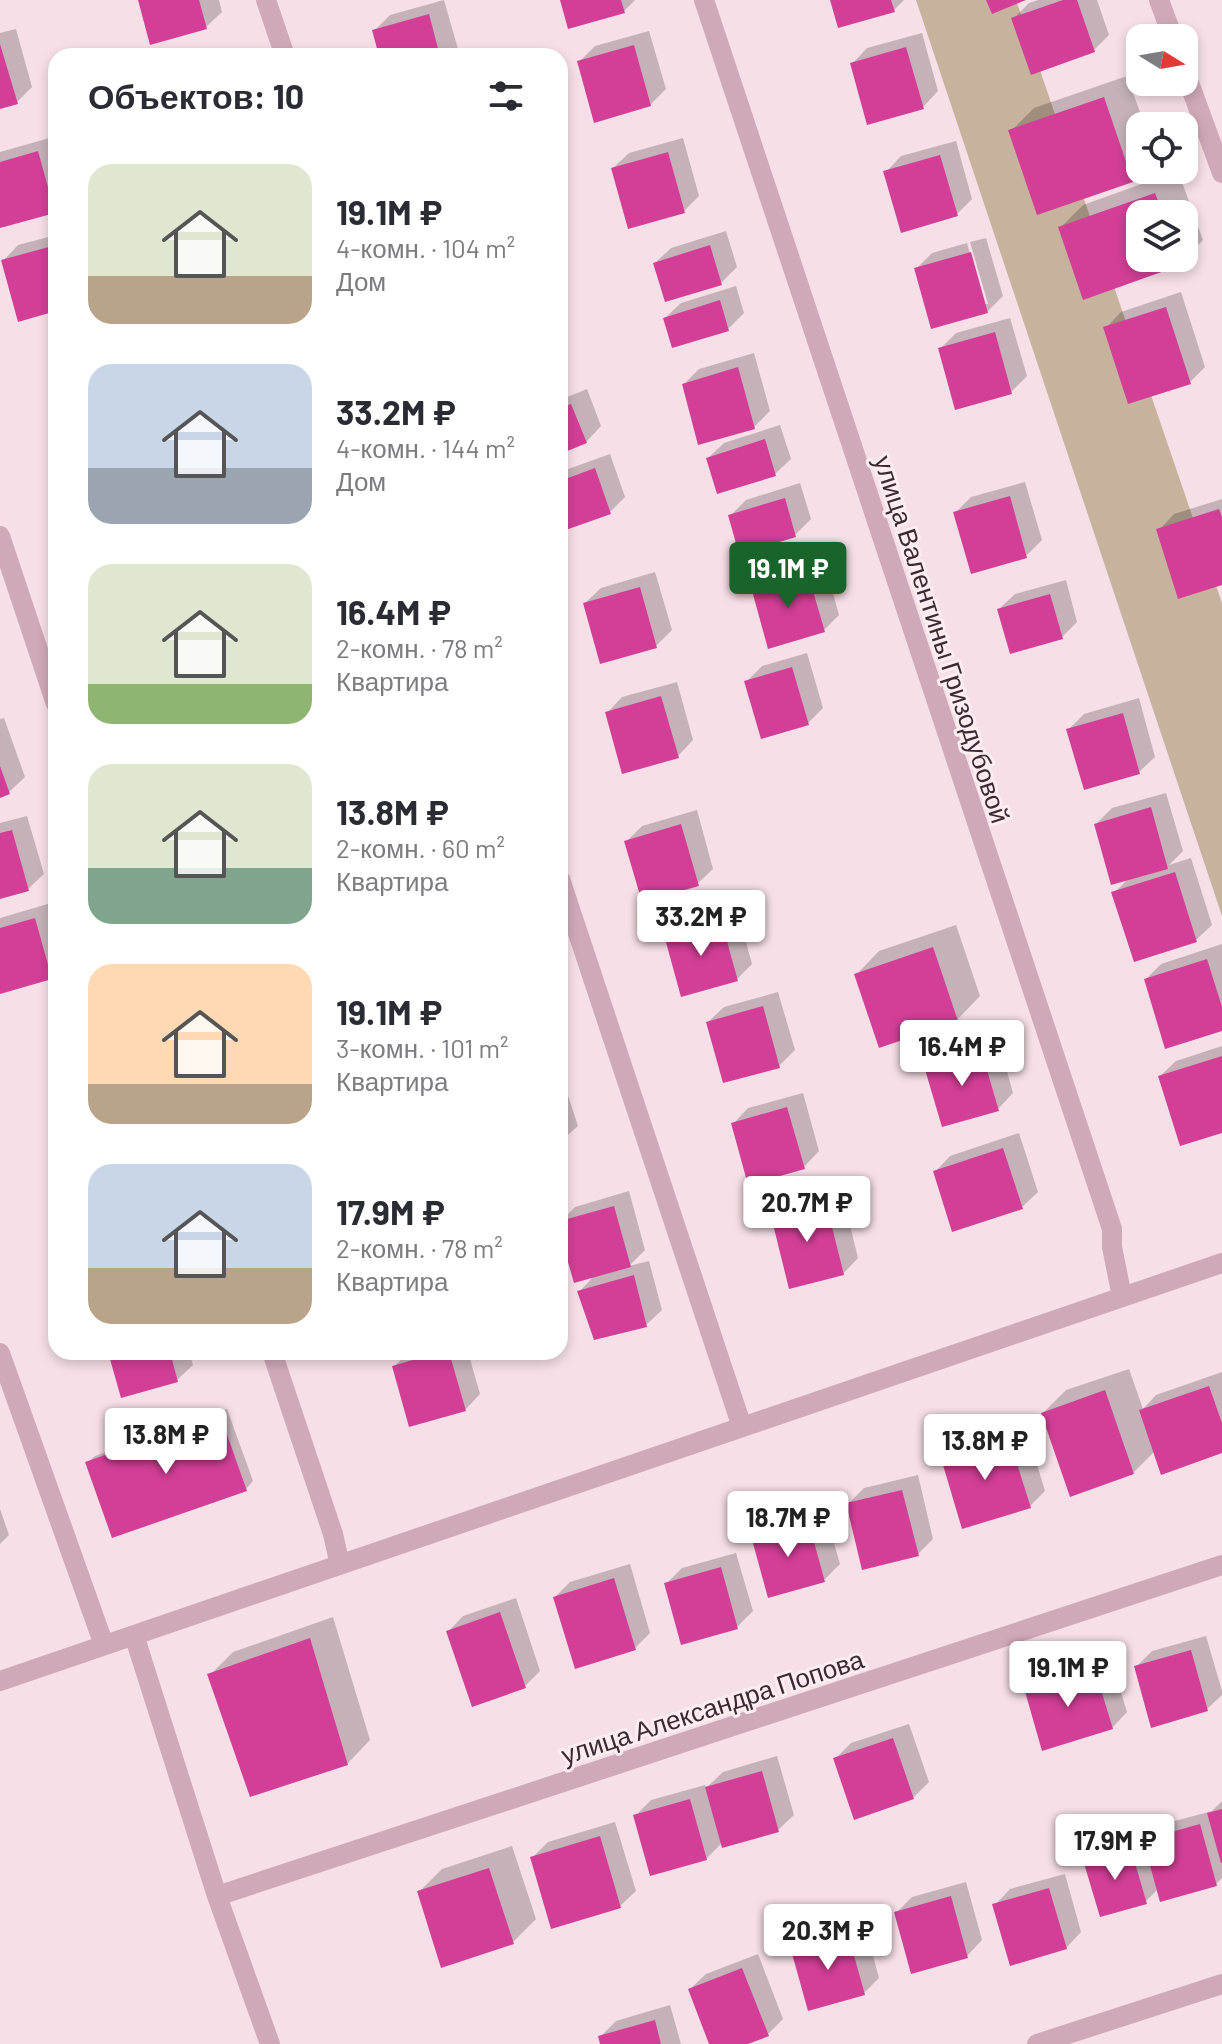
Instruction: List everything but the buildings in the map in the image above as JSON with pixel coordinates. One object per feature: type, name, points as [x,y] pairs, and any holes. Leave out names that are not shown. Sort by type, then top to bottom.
[{"type":"street","points":[[266,0],[282,48]]},
{"type":"street","name":"улица Валентины Гризодубовой","points":[[704,0],[1112,1229],[1112,1247],[1122,1297]]},
{"type":"street","points":[[1159,0],[1168,24]]},
{"type":"street","points":[[1194,96],[1222,173]]},
{"type":"street","points":[[0,536],[48,680]]},
{"type":"street","points":[[568,903],[742,1427]]},
{"type":"street","points":[[0,1681],[1222,1263]]},
{"type":"street","points":[[0,1353],[104,1645]]},
{"type":"street","points":[[275,1360],[333,1534],[340,1565]]},
{"type":"street","name":"улица Александра Попова","points":[[217,1896],[1222,1565]]},
{"type":"street","points":[[134,1635],[217,1896],[270,2044]]},
{"type":"street","points":[[1037,2044],[1222,1984]]},
{"type":"shaded area","points":[[916,0],[1016,0],[1222,603],[1222,916]]}]
